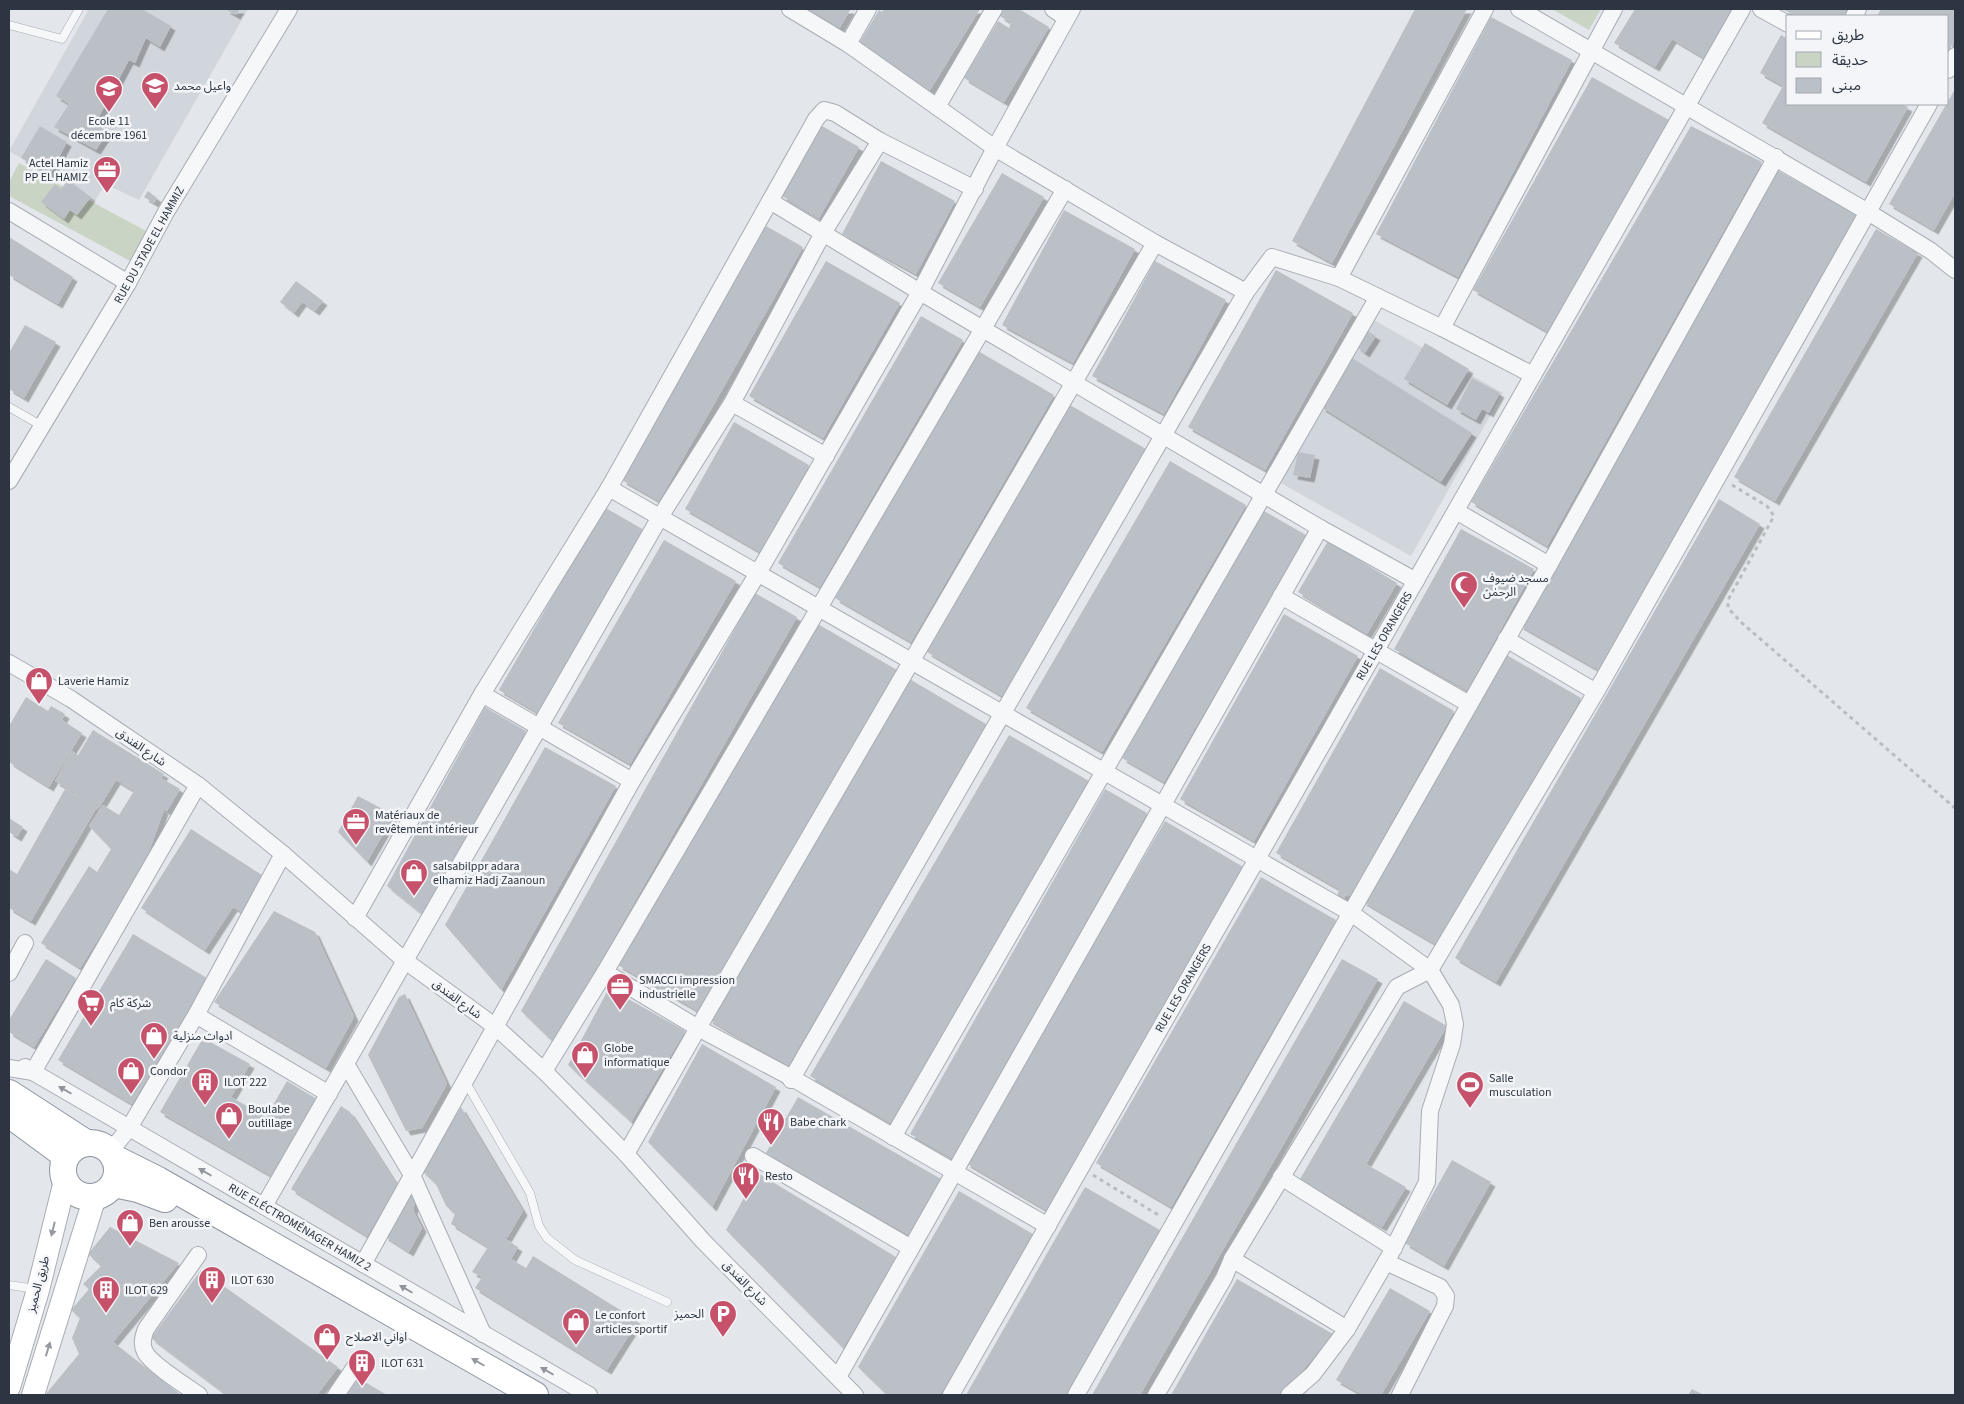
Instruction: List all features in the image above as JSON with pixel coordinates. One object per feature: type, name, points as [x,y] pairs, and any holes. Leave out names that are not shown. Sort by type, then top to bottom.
[{"type":"highway","points":[[9,1093],[90,1175]]},
{"type":"highway","points":[[9,1114],[90,1175],[130,1186],[185,1210],[499,1395]]},
{"type":"highway","points":[[43,1139],[90,1175],[158,1180],[536,1395]]},
{"type":"main road","name":"طريق الحميز","points":[[9,1387],[38,1290],[90,1175]]},
{"type":"main road","points":[[33,1395],[90,1175]]},
{"type":"street","name":"RUE DU STADE EL HAMMIZ","points":[[9,481],[128,283],[166,212],[289,9]]},
{"type":"street","points":[[790,9],[848,44],[995,148],[1155,243],[1246,292]]},
{"type":"street","points":[[848,44],[868,9]]},
{"type":"street","points":[[937,107],[994,9]]},
{"type":"street","points":[[1340,278],[1485,9]]},
{"type":"street","points":[[1519,9],[1868,212],[1931,251],[1955,270]]},
{"type":"street","points":[[1442,328],[1590,50],[1614,9]]},
{"type":"street","name":"RUE LES ORANGERS","points":[[951,1395],[1742,9]]},
{"type":"street","points":[[1761,9],[1786,23]]},
{"type":"street","points":[[363,1264],[632,781],[758,573],[920,292],[975,189],[1064,12]]},
{"type":"street","points":[[1949,68],[1955,56]]},
{"type":"street","points":[[1156,1395],[1224,1278],[1232,1259],[1397,987],[1430,970],[1596,692],[1927,105]]},
{"type":"street","points":[[355,918],[482,694],[609,488],[816,119],[824,110],[835,113],[880,141],[975,189]]},
{"type":"street","points":[[264,1206],[660,517],[732,403],[824,233],[880,141]]},
{"type":"street","points":[[1076,1395],[1550,564],[1776,157]]},
{"type":"street","points":[[544,1071],[605,972],[1065,189]]},
{"type":"street","points":[[770,201],[920,292],[1320,528],[1416,581]]},
{"type":"street","points":[[9,211],[128,283]]},
{"type":"street","points":[[626,1154],[1155,243]]},
{"type":"street","points":[[791,1079],[1246,292],[1272,257],[1340,278],[1533,375]]},
{"type":"street","points":[[893,1137],[1378,297]]},
{"type":"street","points":[[732,403],[826,456]]},
{"type":"street","points":[[609,488],[1351,913],[1430,970],[1451,1005],[1455,1024],[1452,1044],[1430,1111],[1427,1182],[1390,1255],[1347,1329],[1313,1374],[1289,1395]]},
{"type":"street","points":[[1456,511],[1550,564]]},
{"type":"street","points":[[838,1377],[1320,528]]},
{"type":"street","points":[[1281,596],[1469,704]]},
{"type":"street","points":[[1506,639],[1596,692]]},
{"type":"street","name":"شارع الفندق","points":[[9,663],[71,699],[198,785],[283,854],[404,960],[496,1027],[544,1071],[626,1154],[703,1241],[855,1395]]},
{"type":"street","points":[[482,694],[632,781]]},
{"type":"street","points":[[9,1058],[33,1072],[198,785]]},
{"type":"street","points":[[90,1175],[129,1128],[196,1015],[283,854]]},
{"type":"street","points":[[9,973],[26,942]]},
{"type":"street","points":[[605,972],[698,1028],[1048,1226]]},
{"type":"street","points":[[196,1015],[329,1094]]},
{"type":"street","points":[[346,1064],[412,1175],[483,1334]]},
{"type":"street","name":"RUE ELÉCTROMÉNAGER HAMIZ 2","points":[[9,1068],[33,1072],[589,1395]]},
{"type":"street","points":[[753,1156],[911,1248]]},
{"type":"street","points":[[1281,1177],[1390,1255],[1440,1288],[1446,1296],[1445,1306],[1400,1395]]},
{"type":"street","points":[[198,1255],[146,1329],[142,1345],[149,1359],[198,1395]]},
{"type":"street","points":[[1232,1259],[1347,1329]]},
{"type":"street","points":[[336,1395],[361,1358]]},
{"type":"lane","points":[[9,25],[62,39],[79,9]]},
{"type":"lane","points":[[9,407],[42,426]]},
{"type":"lane","points":[[465,1081],[530,1193],[539,1226],[547,1238],[575,1260],[667,1302]]},
{"type":"lane","points":[[9,1285],[38,1290]]},
{"type":"path","points":[[1718,477],[1768,506],[1774,516],[1728,600],[1728,608],[1749,629],[1955,808]]},
{"type":"path","points":[[1081,1168],[1174,1224]]},
{"type":"shaded area","name":"Ecole 11 décembre 1961","points":[[89,9],[248,9],[139,200],[105,184],[95,201],[9,151]]},
{"type":"shaded area","points":[[1372,319],[1503,393],[1411,556],[1279,482]]},
{"type":"green space","points":[[1552,9],[1601,9],[1589,30]]},
{"type":"green space","points":[[19,163],[148,232],[132,262],[9,196],[9,182]]},
{"type":"building","points":[[108,9],[142,9],[171,26],[160,47],[146,38],[135,63],[129,60],[95,124],[108,132],[96,150],[54,127],[69,104],[56,96]]},
{"type":"building","points":[[225,9],[240,9],[236,15]]},
{"type":"building","points":[[807,9],[849,9],[850,10],[839,29]]},
{"type":"building","points":[[884,9],[980,9],[930,90],[858,45],[879,10],[882,12]]},
{"type":"building","points":[[1004,9],[1019,9],[1049,27],[1004,102],[964,78],[998,21],[1009,28],[1011,23],[1000,16]]},
{"type":"building","points":[[1415,9],[1467,9],[1332,263],[1292,241]]},
{"type":"building","points":[[1635,9],[1733,9],[1704,58],[1672,39],[1655,67],[1614,43]]},
{"type":"building","points":[[1782,9],[1851,9],[1848,15],[1794,15]]},
{"type":"building","points":[[1881,9],[1955,9],[1955,39],[1949,51],[1949,15],[1878,15]]},
{"type":"building","points":[[1491,17],[1572,60],[1458,277],[1376,234]]},
{"type":"building","points":[[1781,35],[1786,38],[1786,105],[1904,105],[1908,107],[1866,182],[1762,123],[1783,86],[1760,73]]},
{"type":"building","points":[[1592,77],[1669,120],[1550,333],[1473,290]]},
{"type":"building","points":[[1955,89],[1955,193],[1934,230],[1889,204],[1946,105],[1949,105],[1949,99]]},
{"type":"building","points":[[40,126],[67,142],[50,175],[21,158]]},
{"type":"building","points":[[822,126],[859,147],[819,218],[782,196]]},
{"type":"building","points":[[1691,126],[1762,162],[1547,546],[1471,502]]},
{"type":"building","points":[[881,161],[955,201],[916,274],[842,234]]},
{"type":"building","points":[[1775,169],[1858,215],[1602,672],[1519,625]]},
{"type":"building","points":[[1002,173],[1044,197],[980,307],[938,283]]},
{"type":"building","points":[[68,180],[91,197],[77,215],[70,210],[64,219],[41,202],[55,184],[61,189]]},
{"type":"building","points":[[148,191],[157,198],[154,203],[144,197]]},
{"type":"building","points":[[1064,210],[1135,249],[1073,363],[1002,325]]},
{"type":"building","points":[[766,226],[803,247],[659,501],[622,480]]},
{"type":"building","points":[[1876,229],[1918,253],[1775,501],[1734,477]]},
{"type":"building","points":[[9,237],[73,277],[58,304],[9,275]]},
{"type":"building","points":[[826,261],[900,303],[823,438],[749,396]]},
{"type":"building","points":[[1155,261],[1226,300],[1164,414],[1092,376]]},
{"type":"building","points":[[1276,270],[1353,313],[1265,470],[1188,427]]},
{"type":"building","points":[[296,281],[323,301],[315,311],[302,302],[294,313],[280,302]]},
{"type":"building","points":[[921,316],[963,340],[820,587],[778,563]]},
{"type":"building","points":[[25,325],[56,342],[24,398],[9,389],[9,353]]},
{"type":"building","points":[[1366,330],[1376,336],[1365,353],[1356,346]]},
{"type":"building","points":[[1425,343],[1469,369],[1447,405],[1404,379]]},
{"type":"building","points":[[978,351],[1054,395],[911,642],[835,598]]},
{"type":"building","points":[[1352,358],[1472,433],[1441,482],[1321,407]]},
{"type":"building","points":[[1472,378],[1500,393],[1489,413],[1482,409],[1476,420],[1456,409]]},
{"type":"building","points":[[1070,405],[1146,449],[1002,696],[927,652]]},
{"type":"building","points":[[734,422],[809,465],[760,552],[685,509]]},
{"type":"building","points":[[1298,452],[1315,455],[1310,478],[1293,475]]},
{"type":"building","points":[[1170,461],[1246,505],[1102,752],[1026,708]]},
{"type":"building","points":[[1719,499],[1760,524],[1496,982],[1455,958]]},
{"type":"building","points":[[604,507],[644,530],[540,714],[499,690]]},
{"type":"building","points":[[1264,511],[1306,535],[1164,782],[1122,758]]},
{"type":"building","name":"مسجد ضيوف الرحمٰن","points":[[1461,529],[1534,569],[1467,690],[1394,649]]},
{"type":"building","points":[[664,540],[736,581],[630,764],[558,723]]},
{"type":"building","points":[[1328,541],[1397,583],[1367,634],[1298,592]]},
{"type":"building","points":[[755,593],[797,617],[554,1043],[521,1011]]},
{"type":"building","points":[[1284,614],[1358,656],[1254,841],[1180,799]]},
{"type":"building","points":[[816,623],[897,670],[698,1011],[618,965]]},
{"type":"building","points":[[1505,654],[1581,698],[1437,945],[1362,901]]},
{"type":"building","points":[[1380,668],[1454,711],[1350,896],[1276,853]]},
{"type":"building","points":[[906,677],[986,724],[788,1066],[708,1019]]},
{"type":"building","points":[[26,697],[48,711],[51,706],[65,714],[62,720],[82,733],[49,787],[9,762],[9,726]]},
{"type":"building","points":[[485,707],[526,731],[422,914],[387,886]]},
{"type":"building","points":[[93,730],[164,774],[161,778],[180,789],[167,811],[159,807],[164,810],[143,868],[80,968],[41,943],[89,866],[97,872],[111,849],[89,826],[103,805],[119,815],[134,791],[116,780],[99,808],[55,781],[72,751],[78,755]]},
{"type":"building","points":[[1009,735],[1089,781],[891,1123],[810,1076]]},
{"type":"building","points":[[545,747],[616,786],[501,990],[445,925]]},
{"type":"building","points":[[65,789],[97,807],[31,921],[9,908],[9,869],[17,874]]},
{"type":"building","points":[[1105,789],[1147,813],[952,1158],[910,1134]]},
{"type":"building","points":[[358,796],[394,815],[367,862],[338,832]]},
{"type":"building","points":[[9,818],[23,827],[17,837],[9,832]]},
{"type":"building","points":[[1165,821],[1245,868],[1046,1210],[966,1163]]},
{"type":"building","points":[[191,829],[265,877],[242,912],[233,907],[205,950],[141,908]]},
{"type":"building","points":[[1261,877],[1336,920],[1171,1207],[1096,1163]]},
{"type":"building","points":[[1339,890],[1346,893],[1341,907],[1334,904]]},
{"type":"building","points":[[274,911],[315,932],[354,1017],[326,1068],[214,1002]]},
{"type":"building","points":[[133,934],[207,978],[132,1104],[58,1060]]},
{"type":"building","points":[[46,959],[76,978],[34,1047],[9,1032],[9,1020]]},
{"type":"building","points":[[1342,959],[1378,979],[1140,1395],[1092,1395]]},
{"type":"building","points":[[609,988],[685,1031],[631,1122],[568,1065]]},
{"type":"building","points":[[405,994],[447,1084],[422,1128],[406,1131],[368,1055],[399,997]]},
{"type":"building","points":[[1404,1001],[1447,1026],[1366,1164],[1406,1187],[1382,1227],[1300,1179]]},
{"type":"building","name":"ILOT 222","points":[[203,1038],[250,1064],[231,1097],[266,1117],[287,1081],[320,1101],[275,1178],[160,1112]]},
{"type":"building","points":[[702,1044],[776,1087],[712,1207],[648,1142]]},
{"type":"building","points":[[798,1097],[941,1179],[909,1235],[766,1153]]},
{"type":"building","points":[[341,1106],[350,1112],[397,1185],[367,1236],[291,1189]]},
{"type":"building","points":[[461,1107],[523,1211],[507,1238],[496,1233],[518,1247],[511,1259],[526,1268],[533,1256],[638,1321],[607,1370],[475,1288],[482,1277],[472,1272],[488,1247],[451,1224],[455,1214],[446,1206],[436,1184],[421,1170]]},
{"type":"building","points":[[1452,1160],[1491,1182],[1444,1266],[1405,1243]]},
{"type":"building","points":[[758,1173],[896,1257],[843,1348],[726,1230]]},
{"type":"building","points":[[1085,1187],[1160,1230],[1066,1395],[966,1395]]},
{"type":"building","points":[[959,1191],[1033,1234],[940,1395],[887,1395],[858,1367]]},
{"type":"building","points":[[410,1192],[417,1195],[413,1210],[422,1228],[409,1252],[384,1236]]},
{"type":"building","name":"ILOT 629","points":[[110,1227],[179,1263],[113,1342],[181,1395],[45,1395],[79,1354],[72,1338],[80,1318],[71,1310],[89,1289],[83,1284],[101,1266],[88,1254]]},
{"type":"building","name":"ILOT 630","points":[[201,1270],[338,1367],[317,1395],[227,1395],[151,1338]]},
{"type":"building","points":[[1237,1279],[1333,1334],[1282,1395],[1171,1395]]},
{"type":"building","points":[[1390,1288],[1430,1311],[1381,1395],[1363,1395],[1336,1380]]},
{"type":"building","name":"ILOT 631","points":[[358,1378],[387,1395],[347,1395]]},
{"type":"building","points":[[1692,1389],[1704,1395],[1688,1395]]},
{"type":"place","name":"واعيل محمد","points":[[155,110]]},
{"type":"place","name":"Ecole 11 décembre 1961","points":[[109,113]]},
{"type":"place","name":"Actel Hamiz PP EL HAMIZ","points":[[107,194]]},
{"type":"place","name":"مسجد ضيوف الرحمٰن","points":[[1464,609]]},
{"type":"place","name":"Laverie Hamiz","points":[[39,705]]},
{"type":"place","name":"Matériaux de revêtement intérieur","points":[[356,846]]},
{"type":"place","name":"salsabilppr adara elhamiz Hadj Zaanoun","points":[[414,897]]},
{"type":"place","name":"SMACCI impression industrielle","points":[[620,1011]]},
{"type":"place","name":"شركة كام","points":[[91,1027]]},
{"type":"place","name":"ادوات منزلية","points":[[154,1060]]},
{"type":"place","name":"Globe informatique","points":[[585,1079]]},
{"type":"place","name":"Condor","points":[[131,1095]]},
{"type":"place","name":"ILOT 222","points":[[205,1106]]},
{"type":"place","name":"Salle musculation","points":[[1470,1109]]},
{"type":"place","name":"Boulabe outillage","points":[[229,1140]]},
{"type":"place","name":"Babe chark","points":[[771,1146]]},
{"type":"place","name":"Resto","points":[[746,1200]]},
{"type":"place","name":"Ben arousse","points":[[130,1247]]},
{"type":"place","name":"ILOT 630","points":[[212,1304]]},
{"type":"place","name":"ILOT 629","points":[[106,1314]]},
{"type":"place","name":"الحميز","points":[[723,1338]]},
{"type":"place","name":"Le confort articles sportif","points":[[576,1346]]},
{"type":"place","name":"اواني الاصلاح","points":[[327,1361]]},
{"type":"place","name":"ILOT 631","points":[[362,1387]]}]
